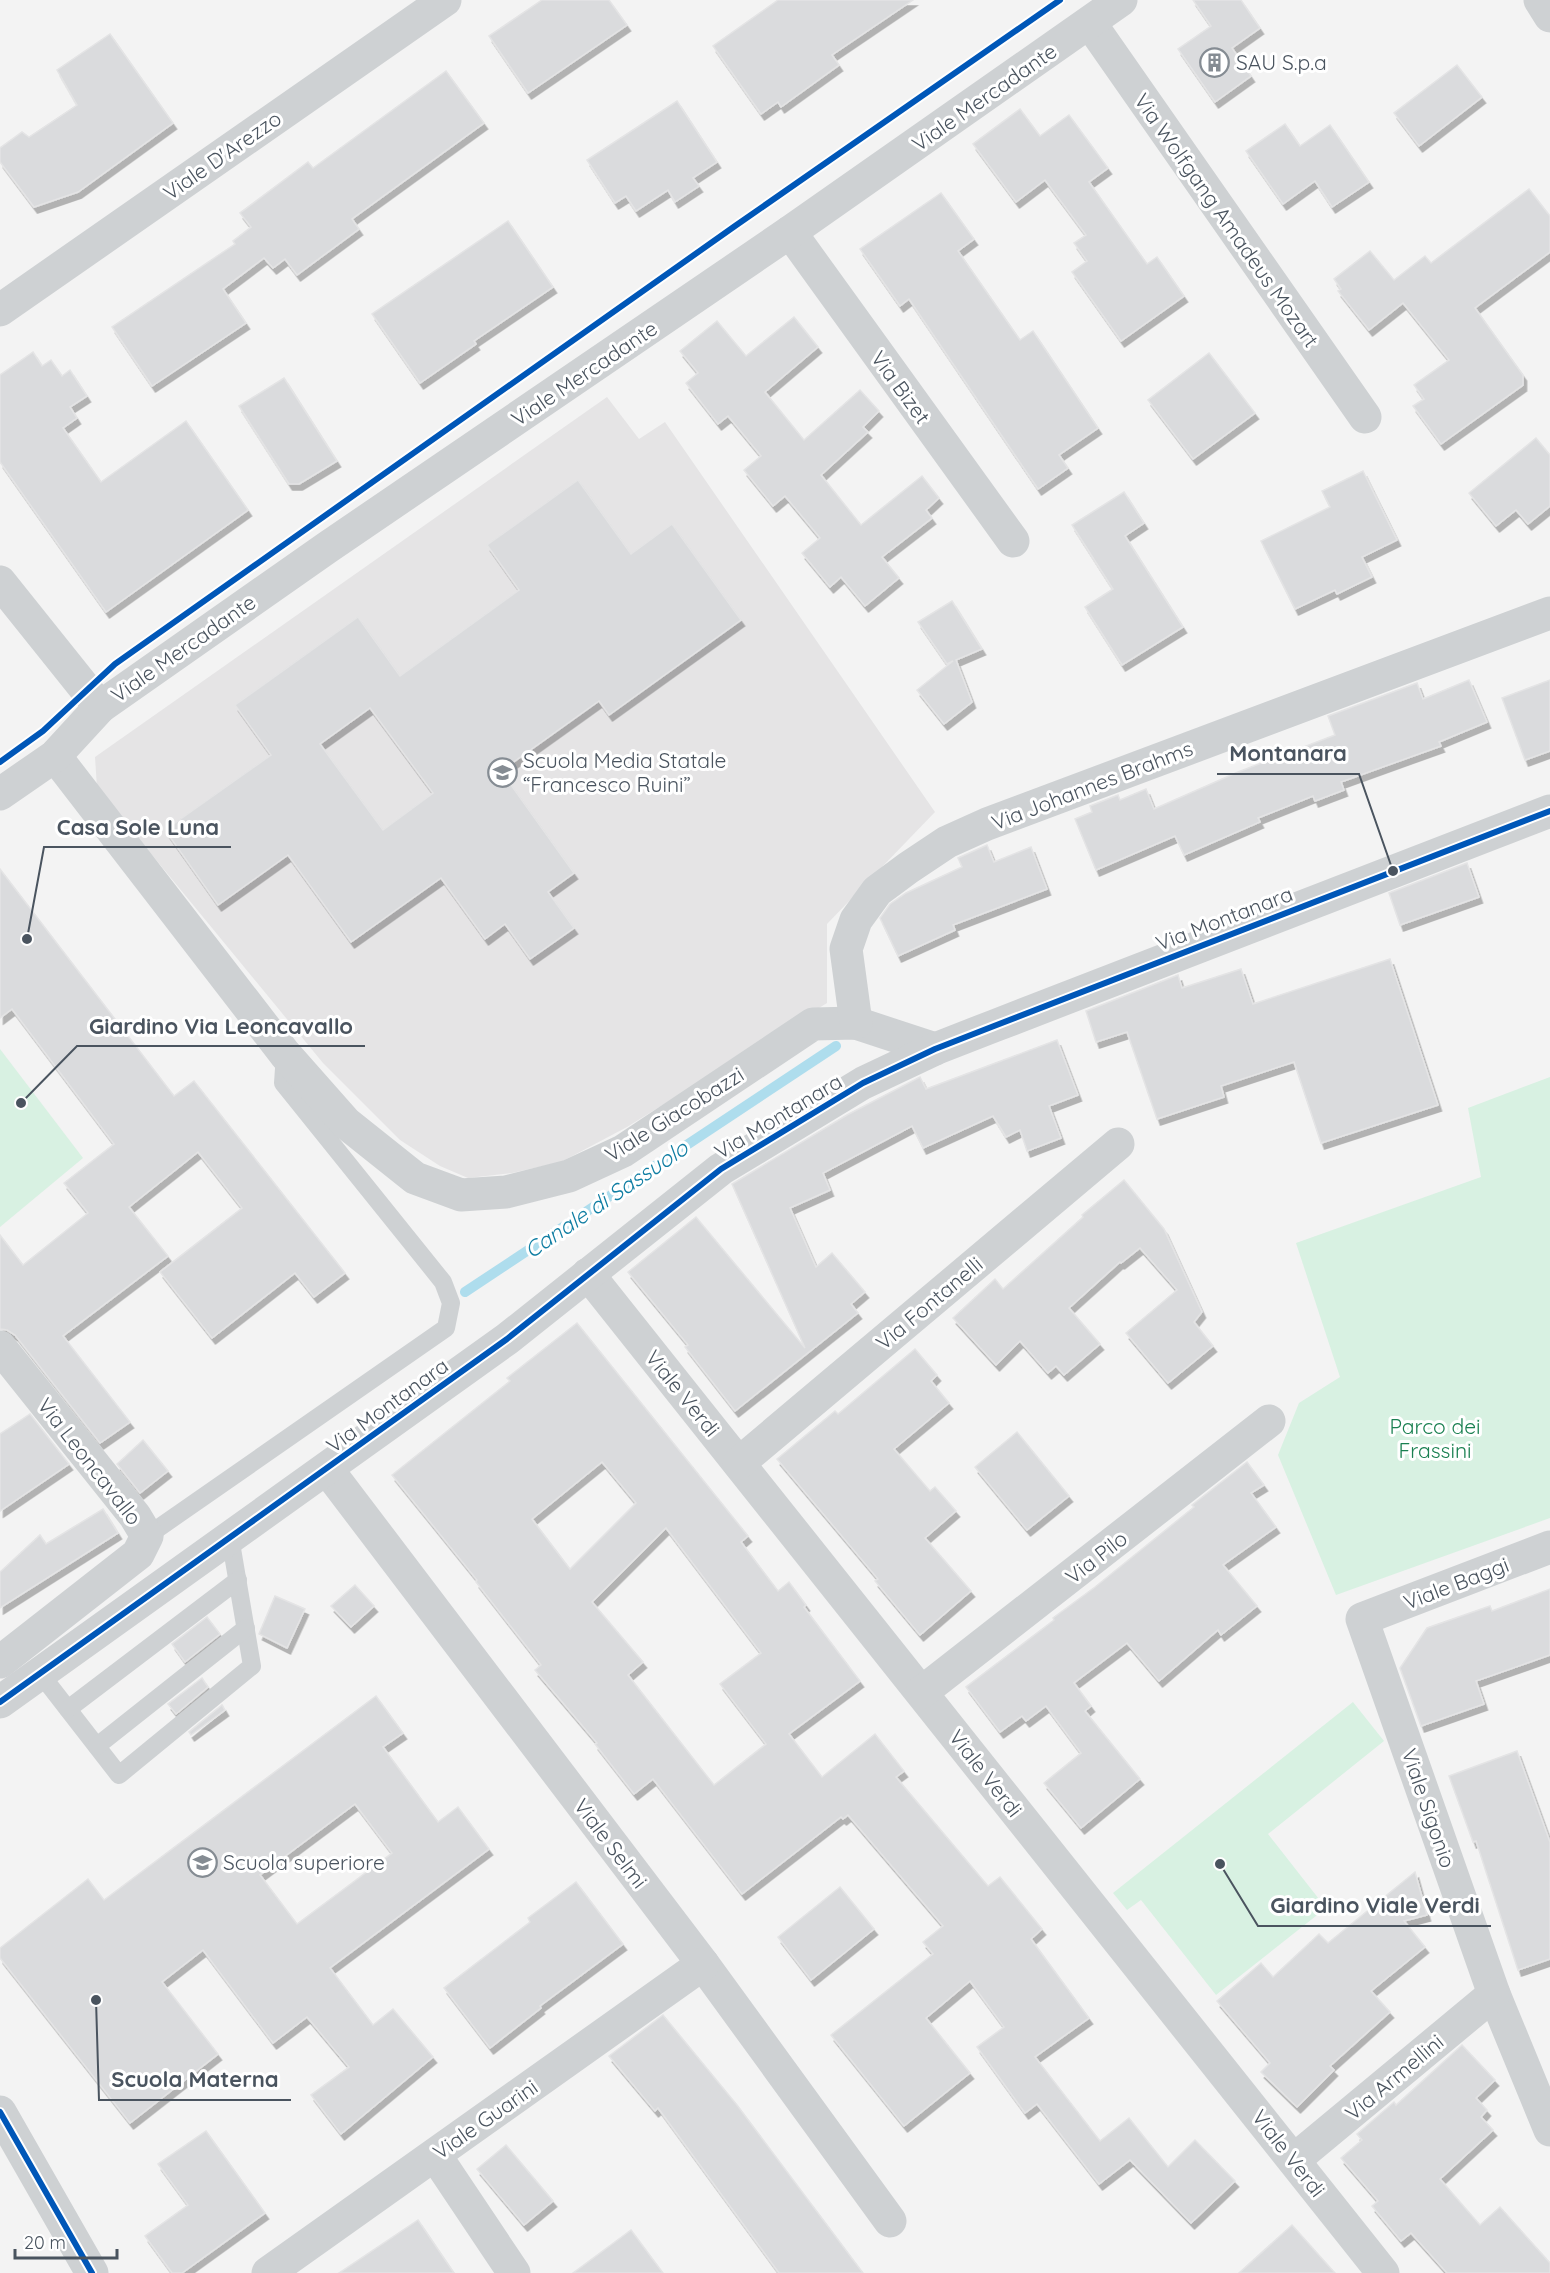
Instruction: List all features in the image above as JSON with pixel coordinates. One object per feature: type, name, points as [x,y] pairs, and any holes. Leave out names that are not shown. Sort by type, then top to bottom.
[{"type":"street","name":"Viale D'Arezzo","points":[[0,310],[444,0]]},
{"type":"street","name":"Viale Mercadante","points":[[56,756],[100,707],[790,232],[1121,0]]},
{"type":"street","points":[[1539,0],[1550,16]]},
{"type":"street","name":"Via Wolfgang Amadeus Mozart","points":[[1090,23],[1365,417]]},
{"type":"street","name":"Via Bizet","points":[[790,232],[1013,542]]},
{"type":"street","points":[[0,582],[100,707]]},
{"type":"street","name":"Via Johannes Brahms","points":[[856,1023],[846,949],[856,920],[878,891],[947,842],[987,824],[1550,613]]},
{"type":"street","points":[[0,794],[56,756]]},
{"type":"street","name":"Viale Giacobazzi","points":[[56,756],[285,1054],[346,1123],[415,1178],[461,1195],[506,1192],[569,1176],[623,1151],[813,1024],[856,1023],[935,1049]]},
{"type":"street","name":"Via Montanara","points":[[0,1702],[507,1339],[721,1169],[863,1083],[935,1049],[1550,811]]},
{"type":"street","name":"Via Fontanelli","points":[[739,1463],[1118,1144]]},
{"type":"street","name":"Viale Verdi","points":[[588,1274],[1383,2273]]},
{"type":"street","name":"Via Leoncavallo","points":[[0,1347],[135,1516],[147,1536],[138,1554],[0,1662]]},
{"type":"street","name":"Via Pilo","points":[[922,1692],[1269,1421]]},
{"type":"street","name":"Viale Selmi","points":[[327,1468],[703,1964],[890,2221]]},
{"type":"street","name":"Viale Baggi","points":[[1362,1619],[1550,1547]]},
{"type":"street","name":"Viale Sigonio","points":[[1362,1619],[1494,1994],[1550,2130]]},
{"type":"street","name":"Viale Guarini","points":[[268,2273],[703,1964]]},
{"type":"street","name":"Via Armellini","points":[[1294,2160],[1494,1994]]},
{"type":"street","points":[[0,2112],[92,2273]]},
{"type":"street","points":[[435,2155],[514,2273]]},
{"type":"lane","points":[[147,1536],[446,1328],[451,1303],[443,1282],[284,1083],[285,1054]]},
{"type":"lane","points":[[39,1672],[119,1775],[252,1666],[230,1537]]},
{"type":"lane","points":[[68,1709],[238,1580]]},
{"type":"lane","points":[[97,1746],[246,1628]]},
{"type":"shaded area","name":"Scuola Media Statale “Francesco Ruini”","points":[[607,397],[639,439],[665,422],[935,812],[827,924],[827,1003],[627,1127],[561,1162],[512,1173],[468,1178],[440,1166],[400,1140],[323,1063],[97,788],[95,757]]},
{"type":"green space","points":[[0,1049],[83,1158],[0,1227]]},
{"type":"green space","name":"Parco dei Frassini","points":[[1550,1077],[1550,1518],[1336,1595],[1278,1455],[1299,1403],[1340,1377],[1296,1243],[1481,1177],[1468,1108]]},
{"type":"green space","points":[[1353,1702],[1384,1741],[1268,1834],[1326,1908],[1216,1995],[1141,1900],[1127,1910],[1113,1893]]},
{"type":"building","points":[[542,0],[609,0],[627,25],[528,93],[489,36]]},
{"type":"building","points":[[778,0],[913,0],[832,55],[839,65],[781,107],[778,102],[761,114],[713,46]]},
{"type":"building","name":"SAU S.p.a","points":[[1193,0],[1241,0],[1260,28],[1232,48],[1251,76],[1215,102],[1178,49],[1211,26]]},
{"type":"building","points":[[110,34],[173,123],[78,192],[34,207],[0,162],[0,148],[22,132],[29,137],[77,105],[57,70]]},
{"type":"building","points":[[1457,65],[1482,97],[1419,146],[1394,113]]},
{"type":"building","points":[[446,71],[484,123],[352,219],[359,229],[297,275],[285,259],[273,268],[264,258],[223,289],[246,323],[152,386],[112,327],[235,244],[233,241],[251,227],[240,213],[308,162],[313,168]]},
{"type":"building","points":[[677,101],[717,162],[693,178],[699,186],[675,202],[668,190],[636,211],[626,196],[615,203],[587,160]]},
{"type":"building","points":[[1020,109],[1040,136],[1069,115],[1108,168],[1089,182],[1147,264],[1157,257],[1184,296],[1121,341],[1072,272],[1087,261],[1074,243],[1086,235],[1045,180],[1016,202],[973,144]]},
{"type":"building","points":[[1285,124],[1300,146],[1330,125],[1369,182],[1332,207],[1315,181],[1283,204],[1246,151]]},
{"type":"building","points":[[1529,189],[1550,216],[1550,252],[1475,308],[1523,375],[1523,385],[1441,444],[1413,406],[1424,399],[1414,385],[1449,360],[1403,303],[1369,330],[1338,291],[1341,289],[1334,279],[1370,251],[1394,280],[1425,256],[1431,263]]},
{"type":"building","points":[[941,193],[974,239],[958,251],[1020,340],[1033,331],[1098,428],[1059,455],[1068,468],[1038,489],[909,299],[900,306],[860,249]]},
{"type":"building","points":[[508,221],[553,287],[474,341],[476,344],[420,383],[372,314]]},
{"type":"building","points":[[794,317],[818,347],[765,392],[804,440],[860,390],[879,411],[863,427],[868,432],[821,475],[861,525],[922,476],[939,498],[926,510],[932,518],[882,557],[899,578],[865,606],[841,577],[830,587],[802,553],[820,538],[785,496],[773,506],[744,470],[761,456],[728,416],[718,424],[686,383],[698,373],[680,351],[717,321],[746,356]]},
{"type":"building","points":[[33,352],[42,366],[51,360],[62,376],[70,370],[87,396],[70,407],[77,418],[63,428],[101,482],[186,421],[248,510],[106,612],[0,462],[0,375]]},
{"type":"building","points":[[1209,353],[1255,413],[1193,459],[1148,400]]},
{"type":"building","points":[[284,378],[337,461],[299,484],[289,484],[239,406]]},
{"type":"building","points":[[1536,438],[1550,455],[1550,506],[1528,524],[1516,510],[1496,526],[1469,493]]},
{"type":"building","points":[[1363,471],[1397,540],[1362,557],[1372,577],[1337,594],[1335,590],[1295,609],[1261,541],[1330,507],[1322,491]]},
{"type":"building","points":[[578,480],[631,554],[672,524],[741,620],[609,715],[599,701],[501,771],[574,873],[548,892],[574,928],[530,959],[505,924],[485,939],[441,878],[351,942],[288,855],[218,905],[165,830],[271,755],[235,705],[358,617],[400,676],[519,590],[487,545]],"holes":[[[370,708],[433,793],[383,830],[320,744]]]},
{"type":"building","points":[[1124,492],[1144,523],[1125,536],[1183,627],[1122,665],[1085,607],[1113,589],[1072,525]]},
{"type":"building","points":[[952,601],[982,649],[956,660],[972,702],[944,724],[917,690],[953,661],[947,664],[918,622]]},
{"type":"building","points":[[1469,680],[1487,722],[1439,742],[1441,746],[1341,782],[1344,790],[1315,801],[1313,796],[1258,818],[1260,822],[1184,855],[1175,836],[1096,870],[1075,819],[1092,812],[1090,806],[1118,795],[1120,800],[1146,789],[1154,809],[1238,772],[1335,735],[1328,716],[1417,683],[1423,699]]},
{"type":"building","points":[[1550,680],[1550,751],[1525,760],[1502,698]]},
{"type":"building","points":[[987,845],[994,862],[1031,847],[1047,889],[953,925],[955,930],[898,956],[880,918],[890,904],[906,893],[962,867],[958,858]]},
{"type":"building","points":[[1467,863],[1479,897],[1400,925],[1389,893]]},
{"type":"building","points":[[0,869],[174,1096],[194,1081],[345,1273],[314,1297],[295,1273],[212,1338],[160,1272],[242,1208],[198,1152],[129,1207],[168,1256],[63,1336],[130,1422],[100,1443],[15,1335],[0,1329],[0,1235],[23,1265],[88,1213],[64,1183],[114,1144],[12,1009],[0,1018]]},
{"type":"building","points":[[1390,959],[1438,1105],[1321,1143],[1294,1062],[1221,1086],[1224,1097],[1157,1119],[1127,1032],[1096,1042],[1086,1011],[1178,975],[1182,988],[1241,969],[1253,1004]]},
{"type":"building","points":[[1057,1040],[1078,1095],[1049,1106],[1061,1138],[1027,1151],[1020,1130],[1006,1137],[993,1116],[923,1148],[912,1126],[823,1173],[830,1190],[790,1208],[816,1267],[832,1253],[865,1292],[851,1304],[858,1313],[735,1411],[685,1347],[688,1345],[628,1272],[696,1217],[805,1348],[732,1184],[847,1115],[920,1077],[926,1089]]},
{"type":"building","points":[[1124,1180],[1164,1229],[1202,1312],[1194,1322],[1213,1346],[1168,1383],[1126,1333],[1177,1290],[1140,1248],[1120,1262],[1069,1308],[1100,1344],[1064,1375],[1056,1366],[1048,1373],[1020,1341],[996,1365],[953,1318],[995,1279],[1003,1289],[1083,1217],[1082,1215]]},
{"type":"building","points":[[577,1323],[748,1536],[741,1542],[778,1591],[789,1582],[806,1605],[804,1607],[860,1681],[789,1734],[822,1777],[875,1734],[904,1771],[896,1777],[988,1886],[1000,1877],[1042,1929],[1031,1939],[1089,2018],[1035,2057],[1100,2141],[1129,2118],[1168,2167],[1195,2140],[1235,2181],[1191,2223],[1130,2160],[1099,2184],[1037,2104],[1025,2113],[977,2047],[1004,2027],[970,1981],[926,2018],[970,2073],[904,2126],[831,2035],[933,1954],[923,1942],[943,1926],[848,1815],[843,1819],[841,1817],[742,1894],[653,1779],[634,1794],[595,1744],[597,1743],[535,1670],[541,1665],[476,1582],[477,1580],[392,1475],[510,1381],[507,1378]],"holes":[[[602,1462],[636,1503],[570,1569],[532,1519]],[[666,1528],[761,1653],[720,1684],[766,1744],[714,1785],[628,1675],[643,1662],[592,1602]]]},
{"type":"building","points":[[915,1349],[937,1375],[931,1381],[949,1403],[894,1449],[930,1491],[935,1487],[956,1511],[925,1538],[971,1591],[920,1635],[875,1581],[878,1579],[777,1459],[835,1411],[838,1414]]},
{"type":"building","points":[[30,1414],[69,1464],[0,1511],[0,1434]]},
{"type":"building","points":[[1017,1432],[1069,1496],[1027,1530],[975,1467]]},
{"type":"building","points":[[143,1440],[168,1471],[140,1493],[117,1464]]},
{"type":"building","points":[[1247,1462],[1264,1485],[1251,1493],[1276,1527],[1223,1565],[1257,1606],[1221,1635],[1218,1630],[1159,1681],[1127,1643],[1074,1683],[1091,1706],[1085,1711],[1140,1779],[1081,1828],[1044,1783],[1081,1753],[1046,1706],[1026,1721],[1022,1716],[1000,1732],[966,1687],[1054,1620],[1053,1618],[1095,1587]]},
{"type":"building","points":[[103,1509],[118,1533],[0,1608],[0,1572],[40,1535],[46,1544]]},
{"type":"building","points":[[355,1585],[374,1606],[351,1627],[331,1606]]},
{"type":"building","points":[[1550,1589],[1550,1655],[1476,1681],[1484,1704],[1421,1726],[1400,1668],[1427,1628],[1490,1606],[1492,1611]]},
{"type":"building","points":[[275,1596],[305,1609],[287,1648],[259,1634]]},
{"type":"building","points":[[207,1617],[220,1634],[185,1662],[172,1644]]},
{"type":"building","points":[[202,1678],[208,1687],[176,1714],[168,1704]]},
{"type":"building","points":[[376,1696],[403,1733],[383,1747],[438,1822],[458,1807],[489,1849],[330,1968],[373,2025],[393,2009],[433,2057],[341,2134],[311,2095],[349,2067],[307,2017],[273,2043],[203,1950],[162,1982],[218,2054],[130,2123],[0,1958],[0,1948],[88,1879],[104,1900]],"holes":[[[355,1804],[392,1853],[297,1924],[260,1875]]]},
{"type":"building","points":[[222,1705],[225,1710],[191,1735],[189,1732]]},
{"type":"building","points":[[1517,1751],[1550,1842],[1550,1959],[1518,1970],[1476,1841],[1473,1842],[1449,1776]]},
{"type":"building","points":[[1415,1872],[1427,1915],[1404,1921],[1425,1947],[1371,1991],[1390,2012],[1330,2066],[1334,2070],[1297,2107],[1261,2072],[1270,2063],[1217,2001],[1261,1963],[1273,1977],[1319,1934],[1328,1943]]},
{"type":"building","points":[[576,1882],[623,1944],[540,2006],[541,2008],[490,2048],[444,1988],[530,1922],[528,1918]]},
{"type":"building","points":[[840,1887],[874,1929],[811,1980],[778,1937]]},
{"type":"building","points":[[663,2015],[737,2105],[863,2273],[779,2273],[658,2108],[655,2111],[609,2056]]},
{"type":"building","points":[[1462,2045],[1495,2080],[1476,2098],[1487,2110],[1481,2117],[1493,2130],[1440,2179],[1480,2225],[1500,2207],[1550,2263],[1550,2273],[1447,2273],[1411,2233],[1401,2241],[1372,2206],[1378,2201],[1341,2158],[1362,2140],[1357,2134],[1394,2102],[1396,2105]]},
{"type":"building","points":[[206,2131],[265,2213],[182,2273],[172,2273],[145,2236],[188,2205],[158,2164]]},
{"type":"building","points":[[506,2145],[553,2201],[524,2225],[477,2169]]},
{"type":"building","points":[[418,2220],[454,2273],[339,2273]]},
{"type":"building","points":[[1292,2225],[1335,2273],[1239,2273]]},
{"type":"building","points":[[631,2230],[663,2273],[573,2273]]},
{"type":"waterway","name":"Canale di Sassuolo","points":[[465,1292],[836,1046]]},
{"type":"cycle path","points":[[0,762],[43,731],[115,664],[735,226],[1060,0]]},
{"type":"cycle path","points":[[0,1702],[507,1339],[721,1169],[863,1083],[935,1049],[1550,811]]},
{"type":"cycle path","points":[[0,2112],[92,2273]]},
{"type":"place","name":"SAU S.p.a","points":[[1215,62]]},
{"type":"place","name":"Scuola Media Statale “Francesco Ruini”","points":[[502,772]]},
{"type":"place","name":"Montanara","points":[[1393,871]]},
{"type":"place","name":"Casa Sole Luna","points":[[27,939]]},
{"type":"place","name":"Giardino Via Leoncavallo","points":[[21,1103]]},
{"type":"place","name":"Scuola superiore","points":[[202,1862]]},
{"type":"place","name":"Giardino Viale Verdi","points":[[1220,1864]]},
{"type":"place","name":"Scuola Materna","points":[[96,2000]]}]
